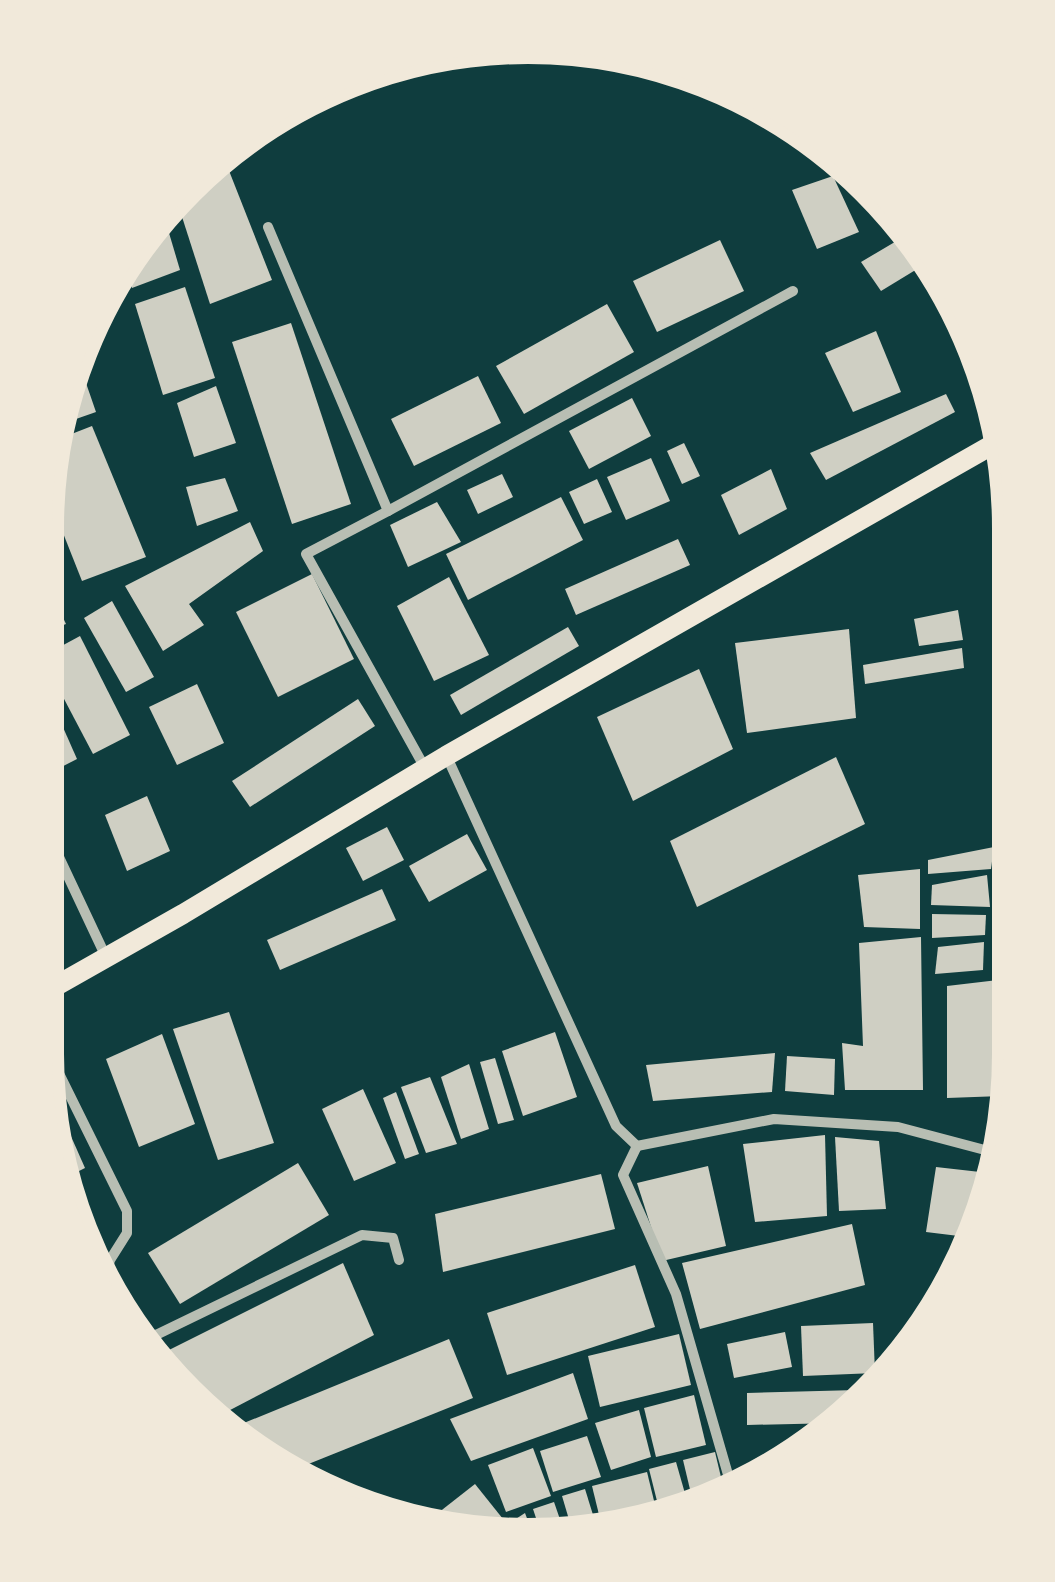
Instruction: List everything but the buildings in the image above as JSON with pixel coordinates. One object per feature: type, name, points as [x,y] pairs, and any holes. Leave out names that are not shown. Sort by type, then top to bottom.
[{"type":"main road","points":[[58,985],[425,768],[990,446]]},
{"type":"street","points":[[268,228],[388,512]]},
{"type":"street","points":[[425,768],[306,554],[793,291]]},
{"type":"street","points":[[446,756],[616,1126],[637,1146]]},
{"type":"street","points":[[58,856],[106,958]]},
{"type":"street","points":[[59,1072],[127,1211],[127,1234],[108,1267]]},
{"type":"street","points":[[637,1146],[774,1119],[898,1127],[987,1151]]},
{"type":"street","points":[[637,1146],[623,1176],[676,1294],[729,1479]]},
{"type":"street","points":[[151,1336],[362,1235],[392,1238],[400,1260]]}]
